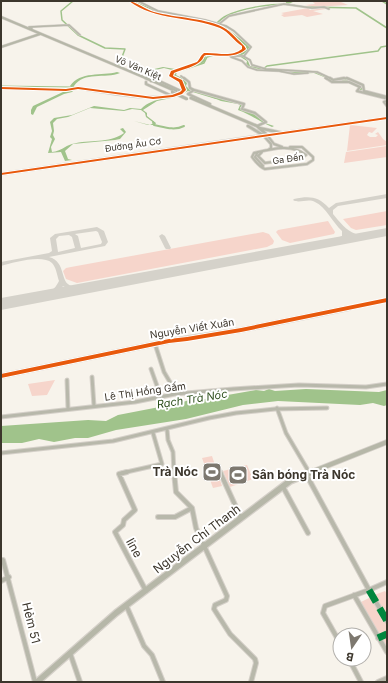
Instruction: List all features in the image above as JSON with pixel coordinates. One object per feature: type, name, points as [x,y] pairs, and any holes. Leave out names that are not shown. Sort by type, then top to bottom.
[{"type":"main road","name":"Võ Văn Kiệt","points":[[1,18],[31,30],[39,35]]},
{"type":"main road","name":"Võ Văn Kiệt","points":[[1,18],[176,91],[216,110]]},
{"type":"main road","points":[[1,47],[39,35]]},
{"type":"main road","name":"Võ Văn Kiệt","points":[[102,61],[146,82],[257,128],[264,134]]},
{"type":"main road","points":[[251,135],[257,128],[282,133]]},
{"type":"main road","name":"Đường Âu Cơ","points":[[227,139],[264,134]]},
{"type":"main road","name":"Đường Âu Cơ","points":[[1,173],[264,134]]},
{"type":"main road","name":"Nguyễn Viết Xuân","points":[[1,376],[155,344],[241,330],[387,300]]},
{"type":"main road","name":"Nguyễn Chí Thanh","points":[[36,682],[126,605],[283,486],[307,473],[331,465],[387,442]]},
{"type":"street","points":[[130,1],[143,8],[161,14],[201,22],[224,29],[244,47],[242,52],[229,55]]},
{"type":"street","points":[[138,1],[158,11],[215,22],[231,29],[251,46],[249,51],[243,56]]},
{"type":"street","points":[[219,23],[229,16],[284,4],[312,8],[324,7],[329,9]]},
{"type":"street","points":[[31,30],[32,28],[29,27],[70,25],[80,35]]},
{"type":"street","points":[[183,92],[184,90],[181,81],[171,75],[176,71],[198,63],[205,54],[243,56],[250,60],[252,65],[264,69],[300,73],[317,72],[332,80],[346,78],[364,86],[364,91],[387,99]]},
{"type":"street","points":[[229,55],[243,61],[247,66],[253,69],[315,74]]},
{"type":"street","points":[[181,76],[189,82],[190,88],[193,91],[225,100],[243,103],[245,105],[242,109],[258,115],[266,122],[257,128]]},
{"type":"street","points":[[325,78],[330,81],[346,81],[356,83],[360,87],[357,91],[387,99]]},
{"type":"street","points":[[150,81],[156,80],[183,92]]},
{"type":"street","points":[[146,82],[146,84],[172,96]]},
{"type":"street","points":[[1,88],[65,90],[76,88],[145,98],[172,96],[183,92]]},
{"type":"street","points":[[193,91],[188,94],[210,104],[208,105]]},
{"type":"street","points":[[387,99],[384,102],[387,106]]},
{"type":"street","points":[[264,134],[282,133],[387,118]]},
{"type":"street","points":[[264,134],[274,144],[285,148]]},
{"type":"street","points":[[264,134],[271,144],[271,148],[268,150]]},
{"type":"street","name":"Ga Đến","points":[[262,152],[255,152],[252,157],[259,166],[265,169],[307,164],[313,160],[313,157],[303,148],[296,146],[290,147]]},
{"type":"street","points":[[290,147],[300,149],[306,156],[265,163],[258,156],[262,152],[268,150],[290,147]]},
{"type":"street","points":[[155,344],[158,356],[169,381],[177,394]]},
{"type":"street","points":[[151,369],[161,397]]},
{"type":"street","points":[[92,377],[94,406]]},
{"type":"street","points":[[67,380],[68,409]]},
{"type":"street","name":"Lê Thị Hồng Gấm","points":[[1,417],[177,394],[299,385],[366,387],[387,384]]},
{"type":"street","points":[[277,408],[284,427],[307,473],[387,621]]},
{"type":"street","points":[[1,452],[92,444],[153,433],[225,415],[277,408],[327,408]]},
{"type":"street","points":[[167,429],[168,440],[173,452],[176,492],[192,508],[193,521],[227,598],[215,605],[214,609],[230,634],[255,659],[256,663],[252,682]]},
{"type":"street","name":"line","points":[[146,591],[116,536],[115,530],[123,525],[124,520],[134,512],[135,509],[119,474],[162,464],[153,433]]},
{"type":"street","points":[[219,469],[241,518]]},
{"type":"street","points":[[283,486],[308,533]]},
{"type":"street","points":[[158,517],[175,518],[192,508]]},
{"type":"street","name":"Hẻm 51","points":[[3,560],[9,577],[36,682]]},
{"type":"street","points":[[1,581],[9,577]]},
{"type":"street","points":[[332,629],[323,613],[324,608],[386,583]]},
{"type":"street","points":[[354,595],[387,652]]},
{"type":"street","points":[[126,605],[144,646],[152,655],[163,682]]},
{"type":"street","points":[[378,638],[387,634]]},
{"type":"street","points":[[70,652],[80,682]]},
{"type":"street","points":[[353,667],[361,682]]},
{"type":"street","points":[[378,682],[387,678]]},
{"type":"shaded area","points":[[312,1],[353,1],[341,2],[348,5],[314,7],[305,5],[315,4]]},
{"type":"shaded area","points":[[308,8],[310,10],[326,9],[313,11],[323,14],[307,17],[302,15],[284,17],[281,15],[284,14],[281,13]]},
{"type":"shaded area","points":[[350,125],[377,128],[372,133],[369,132],[367,135],[370,137],[376,137],[378,135],[375,134],[378,132],[387,142],[387,145],[347,151]]},
{"type":"shaded area","points":[[387,146],[387,157],[344,163],[346,152]]},
{"type":"shaded area","points":[[387,211],[387,225],[356,230],[351,228],[343,219]]},
{"type":"shaded area","points":[[328,221],[335,232],[334,234],[290,243],[282,240],[276,232],[278,230]]},
{"type":"shaded area","points":[[263,232],[269,234],[274,241],[273,244],[267,247],[77,283],[66,279],[63,271],[66,268],[71,267]]},
{"type":"shaded area","points":[[55,380],[47,395],[32,396],[28,384]]},
{"type":"shaded area","name":"Trà Nóc","points":[[212,456],[222,486],[213,488],[202,458]]},
{"type":"shaded area","name":"Sân bóng Trà Nóc","points":[[247,465],[253,479],[230,487],[223,471]]},
{"type":"shaded area","points":[[385,591],[387,594],[387,650],[361,606],[361,602],[371,597],[373,600],[374,595]]},
{"type":"water","points":[[133,1],[163,13],[210,22],[225,27],[251,47],[249,51],[242,55],[248,61],[250,66],[296,72],[312,71],[325,75],[330,79],[346,78],[361,85],[363,87],[361,91],[387,98],[359,91],[361,87],[350,81],[334,81],[314,73],[294,74],[252,68],[246,65],[247,61],[239,56],[208,55],[206,56],[205,62],[177,72],[176,75],[187,83],[186,86],[190,90],[200,93],[188,91],[176,97],[157,101],[143,110],[147,113],[147,116],[156,123],[155,125],[150,125],[154,123],[146,117],[145,113],[141,110],[132,109],[124,111],[90,108],[68,117],[57,119],[53,123],[53,135],[55,139],[51,147],[52,152],[58,151],[72,144],[112,139],[124,133],[120,129],[123,128],[126,132],[120,139],[73,144],[65,151],[68,159],[72,160],[65,161],[61,152],[48,153],[52,139],[50,137],[52,131],[50,122],[54,118],[72,115],[94,106],[124,110],[130,108],[141,109],[152,102],[187,90],[184,88],[183,81],[172,75],[176,71],[164,68],[151,71],[143,69],[128,69],[142,68],[150,70],[163,67],[181,70],[200,63],[203,55],[236,54],[246,50],[246,46],[237,41],[227,29],[204,21],[163,14],[141,6]]},
{"type":"water","points":[[117,72],[120,73],[83,78],[74,86],[75,89],[72,92],[64,94],[37,107],[33,115],[31,114],[33,106],[63,92],[69,91],[72,88],[70,86],[79,78]]},
{"type":"water","points":[[202,94],[243,104],[240,108],[255,114],[265,123],[274,126],[272,127],[263,123],[238,110],[240,105],[238,104],[221,101]]},
{"type":"water","name":"Rạch Trà Nóc","points":[[269,389],[275,391],[306,389],[379,392],[387,390],[387,405],[384,406],[373,403],[360,405],[278,401],[243,405],[186,419],[116,430],[88,438],[75,438],[54,442],[39,439],[22,443],[1,443],[1,426],[88,420],[106,421],[118,415],[180,403],[192,399],[199,400]]},
{"type":"waterway","points":[[73,1],[61,11],[62,20],[78,35],[105,48],[125,49],[119,65]]},
{"type":"waterway","points":[[287,3],[292,1]]},
{"type":"waterway","points":[[382,1],[387,4]]},
{"type":"waterway","points":[[216,24],[226,16],[241,10],[278,4],[294,5]]},
{"type":"waterway","points":[[307,7],[356,8],[387,28]]},
{"type":"waterway","points":[[263,69],[267,66],[378,51],[381,47],[387,46]]},
{"type":"waterway","points":[[179,71],[204,63],[207,57],[214,55]]},
{"type":"waterway","points":[[1,86],[72,87]]},
{"type":"waterway","points":[[193,91],[216,98]]},
{"type":"waterway","points":[[153,122],[154,125],[169,128],[184,126]]},
{"type":"taxiway","points":[[330,214],[330,210],[336,205],[387,196]]},
{"type":"taxiway","points":[[296,200],[316,200],[323,205],[330,214]]},
{"type":"taxiway","points":[[330,214],[337,223],[349,233],[366,236]]},
{"type":"taxiway","points":[[69,233],[97,229],[101,231],[105,242],[100,246],[74,251]]},
{"type":"taxiway","points":[[335,241],[345,237],[345,231]]},
{"type":"taxiway","points":[[50,255],[55,252],[53,238],[57,235],[69,233]]},
{"type":"taxiway","points":[[69,233],[75,236],[78,249],[74,251]]},
{"type":"taxiway","points":[[162,236],[168,248]]},
{"type":"taxiway","points":[[50,255],[74,251]]},
{"type":"taxiway","points":[[38,257],[50,255]]},
{"type":"taxiway","points":[[1,264],[38,257]]},
{"type":"taxiway","points":[[38,257],[51,259],[56,263],[62,280],[67,287],[78,289],[86,288]]},
{"type":"taxiway","points":[[41,296],[57,290],[61,282]]},
{"type":"runway","points":[[1,304],[387,232]]},
{"type":"marked path","points":[[369,590],[387,621]]},
{"type":"marked path","points":[[378,638],[387,634]]},
{"type":"cycle path","points":[[1,88],[66,90],[78,88],[153,98],[172,96],[181,93],[184,90],[181,81],[171,76],[172,72],[198,63],[205,54],[231,55],[244,49],[243,46],[222,28],[211,24],[152,12],[130,1]]},
{"type":"cycle path","points":[[1,174],[387,118]]},
{"type":"cycle path","points":[[1,376],[169,341],[241,330],[387,300]]},
{"type":"place","name":"Trà Nóc","points":[[212,472]]},
{"type":"place","name":"Sân bóng Trà Nóc","points":[[238,475]]}]
